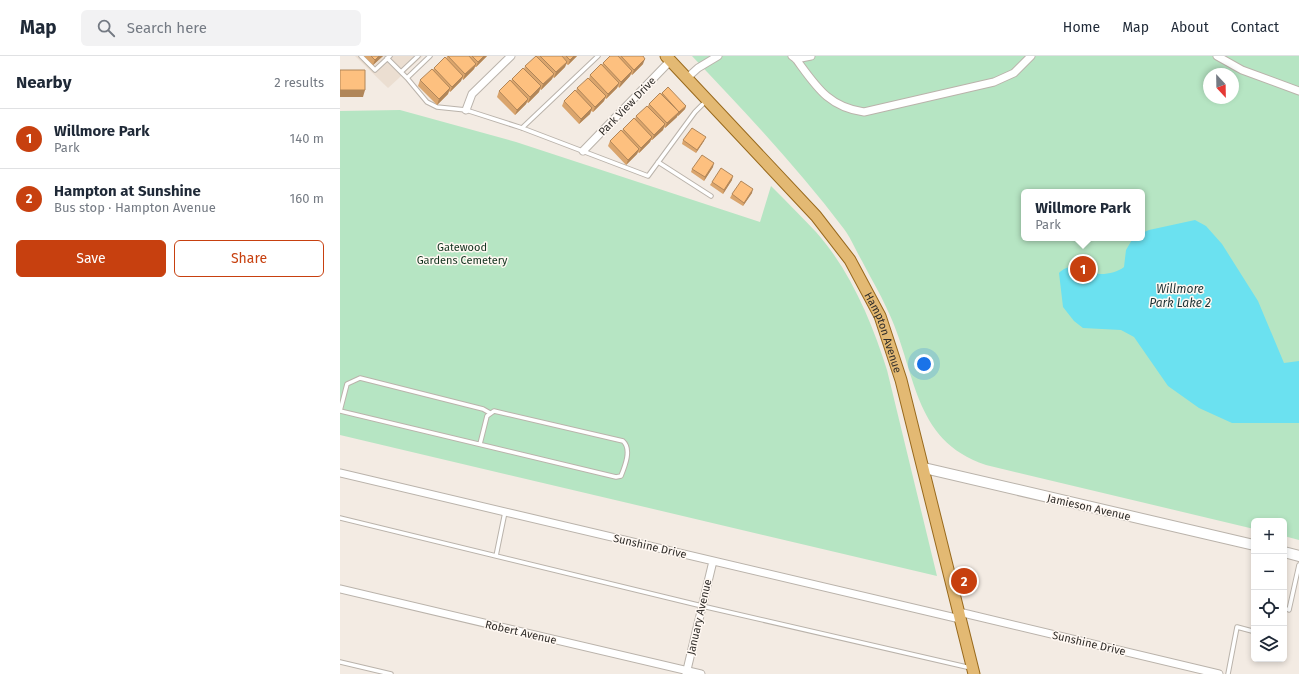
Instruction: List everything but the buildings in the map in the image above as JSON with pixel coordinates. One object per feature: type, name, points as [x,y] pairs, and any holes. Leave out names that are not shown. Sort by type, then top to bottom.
[{"type":"main road","name":"Hampton Avenue","points":[[668,58],[816,216],[850,260],[870,295],[886,334],[899,374],[924,468],[974,671]]},
{"type":"main road","name":"Jamieson Avenue","points":[[924,468],[1251,544]]},
{"type":"main road","points":[[1287,553],[1299,556]]},
{"type":"street","points":[[466,110],[472,94],[511,56]]},
{"type":"street","points":[[687,78],[698,68],[718,56]]},
{"type":"street","points":[[794,57],[811,56]]},
{"type":"street","points":[[794,57],[824,95],[844,107],[864,112],[994,82],[1014,73],[1031,56]]},
{"type":"street","points":[[1217,56],[1242,70],[1299,90]]},
{"type":"street","name":"Park View Drive","points":[[583,151],[668,58]]},
{"type":"street","name":"Sunshine Drive","points":[[340,473],[713,561],[1220,674]]},
{"type":"street","name":"January Avenue","points":[[686,672],[713,561]]},
{"type":"street","name":"Robert Avenue","points":[[340,589],[686,672],[701,674]]},
{"type":"lane","points":[[361,56],[375,70],[388,57],[427,102],[437,107],[466,110],[522,128],[648,176],[695,112],[707,100]]},
{"type":"lane","points":[[401,72],[418,56]]},
{"type":"lane","points":[[407,78],[430,56]]},
{"type":"lane","points":[[522,128],[598,56]]},
{"type":"lane","points":[[658,162],[711,196]]},
{"type":"lane","points":[[480,444],[487,416],[494,411],[623,441],[627,444],[627,449],[624,467],[620,476],[616,477],[340,411],[347,384],[360,378],[484,409],[490,413]]},
{"type":"lane","points":[[496,556],[504,512]]},
{"type":"lane","points":[[340,518],[974,671]]},
{"type":"lane","points":[[1287,609],[1289,610],[1299,565]]},
{"type":"lane","points":[[1228,674],[1237,627],[1251,631]]},
{"type":"lane","points":[[340,662],[391,674]]},
{"type":"shaded area","points":[[355,56],[423,56],[388,88]]},
{"type":"green space","points":[[692,56],[1299,56],[1299,540],[1287,537],[1287,518],[1251,518],[1251,528],[986,465],[961,454],[943,439],[930,421],[920,400],[897,332],[887,309],[847,233],[790,162]]},
{"type":"green space","name":"Gatewood Gardens Cemetery","points":[[400,110],[516,142],[760,222],[771,186],[816,232],[828,247],[859,297],[867,315],[887,370],[937,576],[340,435],[340,111]]},
{"type":"water","name":"Willmore Park Lake 2","points":[[1195,220],[1206,226],[1222,244],[1258,301],[1284,363],[1299,361],[1299,423],[1232,423],[1199,408],[1168,386],[1134,337],[1121,330],[1083,328],[1074,321],[1063,307],[1059,273],[1062,270],[1076,267],[1090,273],[1105,274],[1120,270],[1124,267],[1126,250],[1131,241],[1145,241],[1145,232]]},
{"type":"place","name":"Willmore Park","points":[[1083,269]]},
{"type":"place","name":"Hampton at Sunshine","points":[[964,581]]}]
